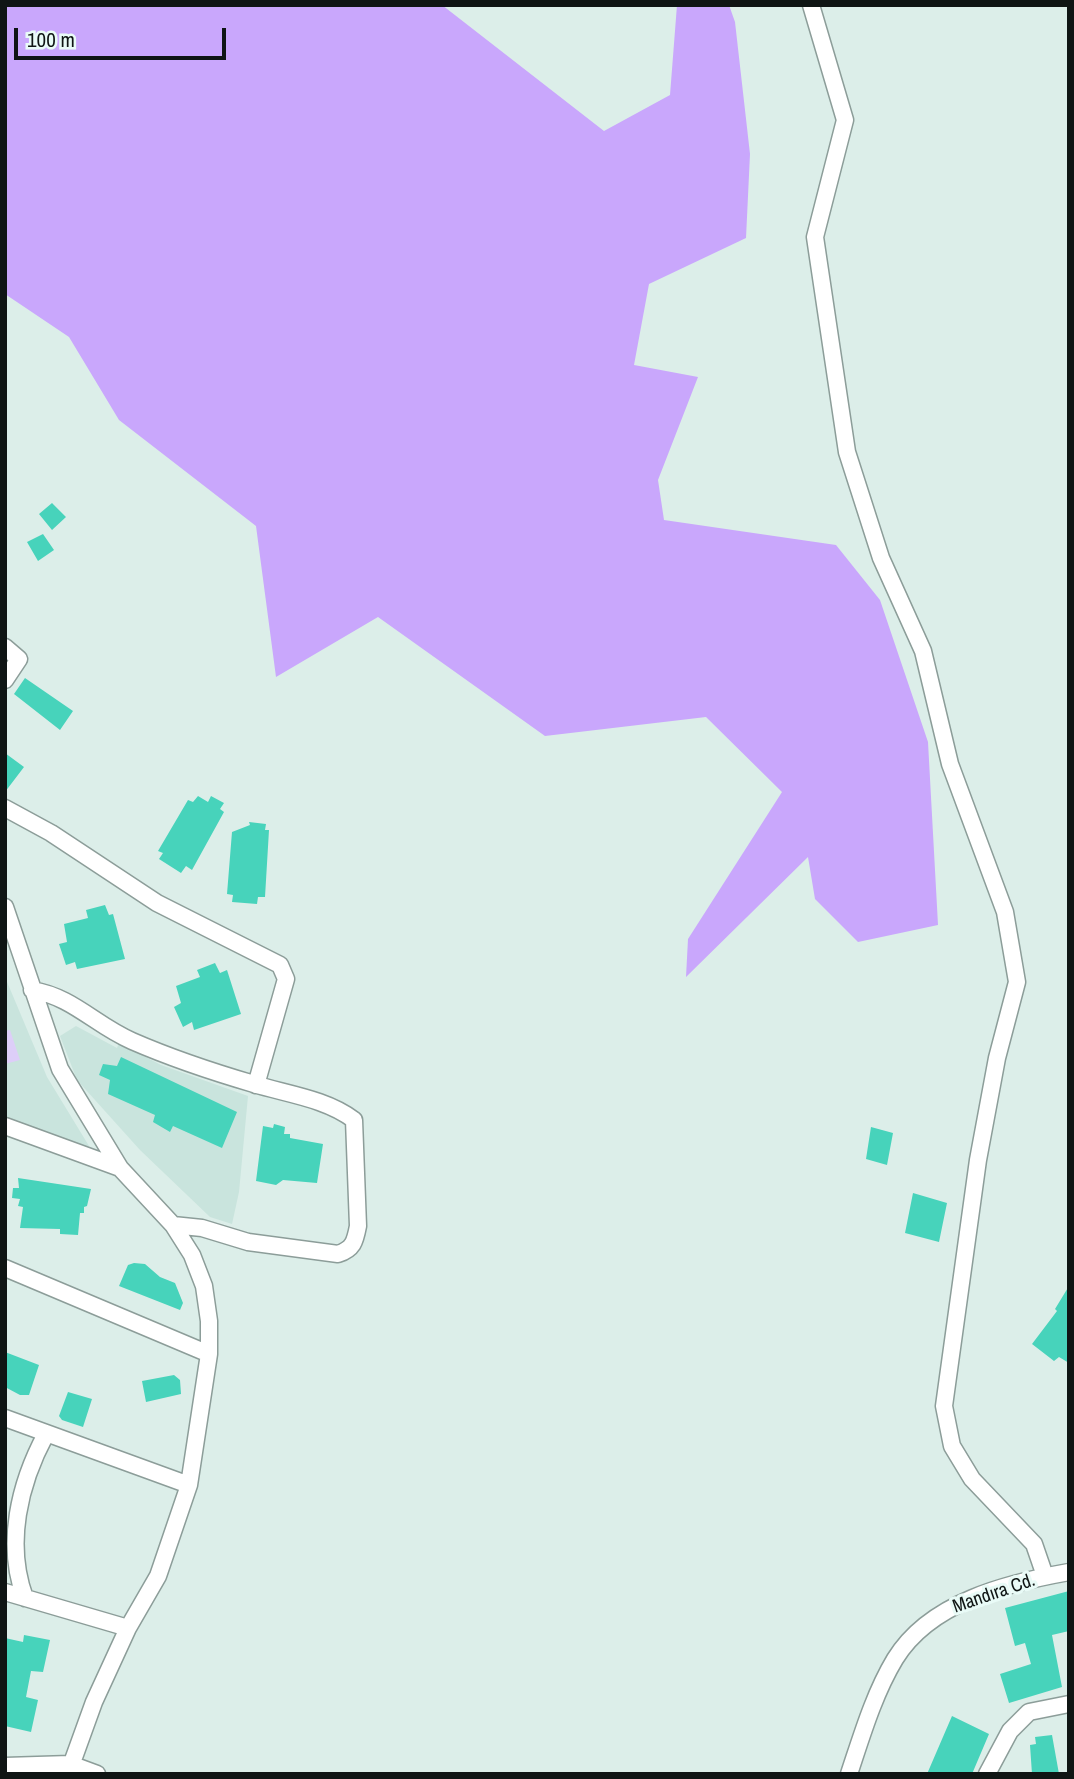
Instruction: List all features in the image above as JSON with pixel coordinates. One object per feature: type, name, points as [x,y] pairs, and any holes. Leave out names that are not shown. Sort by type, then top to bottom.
[{"type":"street","points":[[811,5],[845,120],[815,237],[847,452],[881,558],[923,651],[950,764],[1005,912],[1017,982],[974,1160],[944,1406],[952,1446],[972,1479],[1034,1544],[1045,1576]]},
{"type":"street","points":[[5,647],[19,659],[5,680]]},
{"type":"street","points":[[5,808],[51,833],[157,903],[280,965],[286,979],[256,1085]]},
{"type":"street","points":[[5,907],[60,1069],[120,1168],[173,1225],[192,1255],[204,1286],[209,1321],[209,1354],[190,1485],[158,1576],[128,1628],[94,1702],[69,1769]]},
{"type":"street","points":[[32,990],[57,994],[129,1040],[256,1085],[321,1103],[342,1111],[354,1120],[358,1226],[355,1242],[348,1251],[338,1254],[248,1242],[202,1228],[173,1225]]},
{"type":"street","points":[[5,1126],[120,1168]]},
{"type":"street","points":[[5,1268],[209,1354]]},
{"type":"street","points":[[5,1418],[190,1485]]},
{"type":"street","points":[[25,1598],[15,1566],[13,1538],[36,1452],[46,1434]]},
{"type":"street","name":"Mandıra Cd.","points":[[849,1774],[869,1713],[895,1658],[918,1631],[945,1610],[1045,1576],[1069,1572]]},
{"type":"street","points":[[5,1592],[128,1628]]},
{"type":"street","points":[[987,1774],[1010,1731],[1029,1712],[1069,1704]]},
{"type":"street","points":[[5,1766],[69,1769],[97,1774]]},
{"type":"shaded area","points":[[5,5],[442,5],[604,131],[670,95],[677,5],[729,5],[735,22],[750,154],[746,238],[649,284],[634,365],[698,377],[658,480],[664,520],[836,545],[880,600],[928,742],[938,925],[858,942],[815,899],[808,857],[686,977],[688,939],[782,792],[706,717],[545,736],[378,617],[276,677],[256,526],[119,420],[69,337],[5,294]]},
{"type":"shaded area","points":[[5,977],[47,1077],[89,1146],[65,1145],[5,1120]]},
{"type":"shaded area","points":[[76,1026],[117,1048],[119,1043],[161,1065],[248,1096],[239,1192],[232,1224],[210,1217],[140,1150],[77,1080],[60,1036]]},
{"type":"shaded area","points":[[10,1030],[20,1060],[5,1064],[5,1031]]},
{"type":"building","points":[[52,503],[66,517],[52,530],[39,514]]},
{"type":"building","points":[[43,534],[54,550],[38,561],[27,542]]},
{"type":"building","points":[[25,678],[73,711],[60,730],[14,694]]},
{"type":"building","points":[[5,753],[24,767],[5,792]]},
{"type":"building","points":[[198,796],[208,802],[211,796],[224,803],[220,809],[224,812],[192,870],[186,866],[181,873],[159,859],[163,853],[158,851],[188,800],[193,802]]},
{"type":"building","points":[[249,822],[266,824],[265,830],[269,830],[265,897],[258,897],[257,904],[232,902],[233,895],[227,894],[232,832],[250,825]]},
{"type":"building","points":[[105,905],[109,915],[113,914],[125,959],[77,969],[75,962],[66,965],[59,944],[67,942],[64,924],[88,918],[86,910]]},
{"type":"building","points":[[215,963],[220,973],[227,970],[241,1014],[194,1030],[192,1022],[183,1027],[174,1007],[181,1003],[176,986],[200,977],[197,970]]},
{"type":"building","points":[[121,1057],[237,1112],[222,1148],[173,1126],[170,1132],[153,1122],[155,1115],[108,1094],[110,1080],[99,1075],[103,1064],[117,1066]]},
{"type":"building","points":[[274,1124],[285,1127],[284,1134],[290,1134],[290,1138],[323,1144],[317,1183],[283,1180],[276,1185],[256,1181],[263,1126],[273,1128]]},
{"type":"building","points":[[871,1127],[893,1133],[887,1165],[866,1159]]},
{"type":"building","points":[[18,1178],[91,1189],[84,1213],[80,1213],[78,1235],[60,1234],[60,1229],[20,1228],[23,1207],[18,1206],[20,1199],[12,1198],[13,1188],[19,1188]]},
{"type":"building","points":[[913,1193],[947,1203],[939,1242],[905,1233]]},
{"type":"building","points":[[145,1264],[160,1277],[175,1283],[183,1303],[180,1310],[119,1286],[128,1265]]},
{"type":"building","points":[[1069,1286],[1069,1363],[1059,1357],[1054,1361],[1032,1344],[1057,1311],[1055,1309]]},
{"type":"building","points":[[5,1352],[39,1365],[29,1395],[20,1395],[5,1387]]},
{"type":"building","points":[[174,1375],[180,1380],[181,1394],[146,1402],[142,1381]]},
{"type":"building","points":[[68,1392],[92,1399],[83,1427],[62,1420],[59,1416]]},
{"type":"building","points":[[1069,1591],[1069,1631],[1052,1635],[1062,1687],[1009,1703],[1000,1674],[1031,1664],[1025,1643],[1015,1646],[1005,1608]]},
{"type":"building","points":[[24,1635],[50,1640],[43,1672],[31,1671],[26,1697],[38,1700],[31,1732],[5,1726],[5,1638],[23,1642]]},
{"type":"building","points":[[952,1716],[989,1734],[972,1774],[927,1774]]},
{"type":"building","points":[[1052,1735],[1059,1774],[1032,1774],[1030,1745],[1036,1744],[1035,1737]]}]
